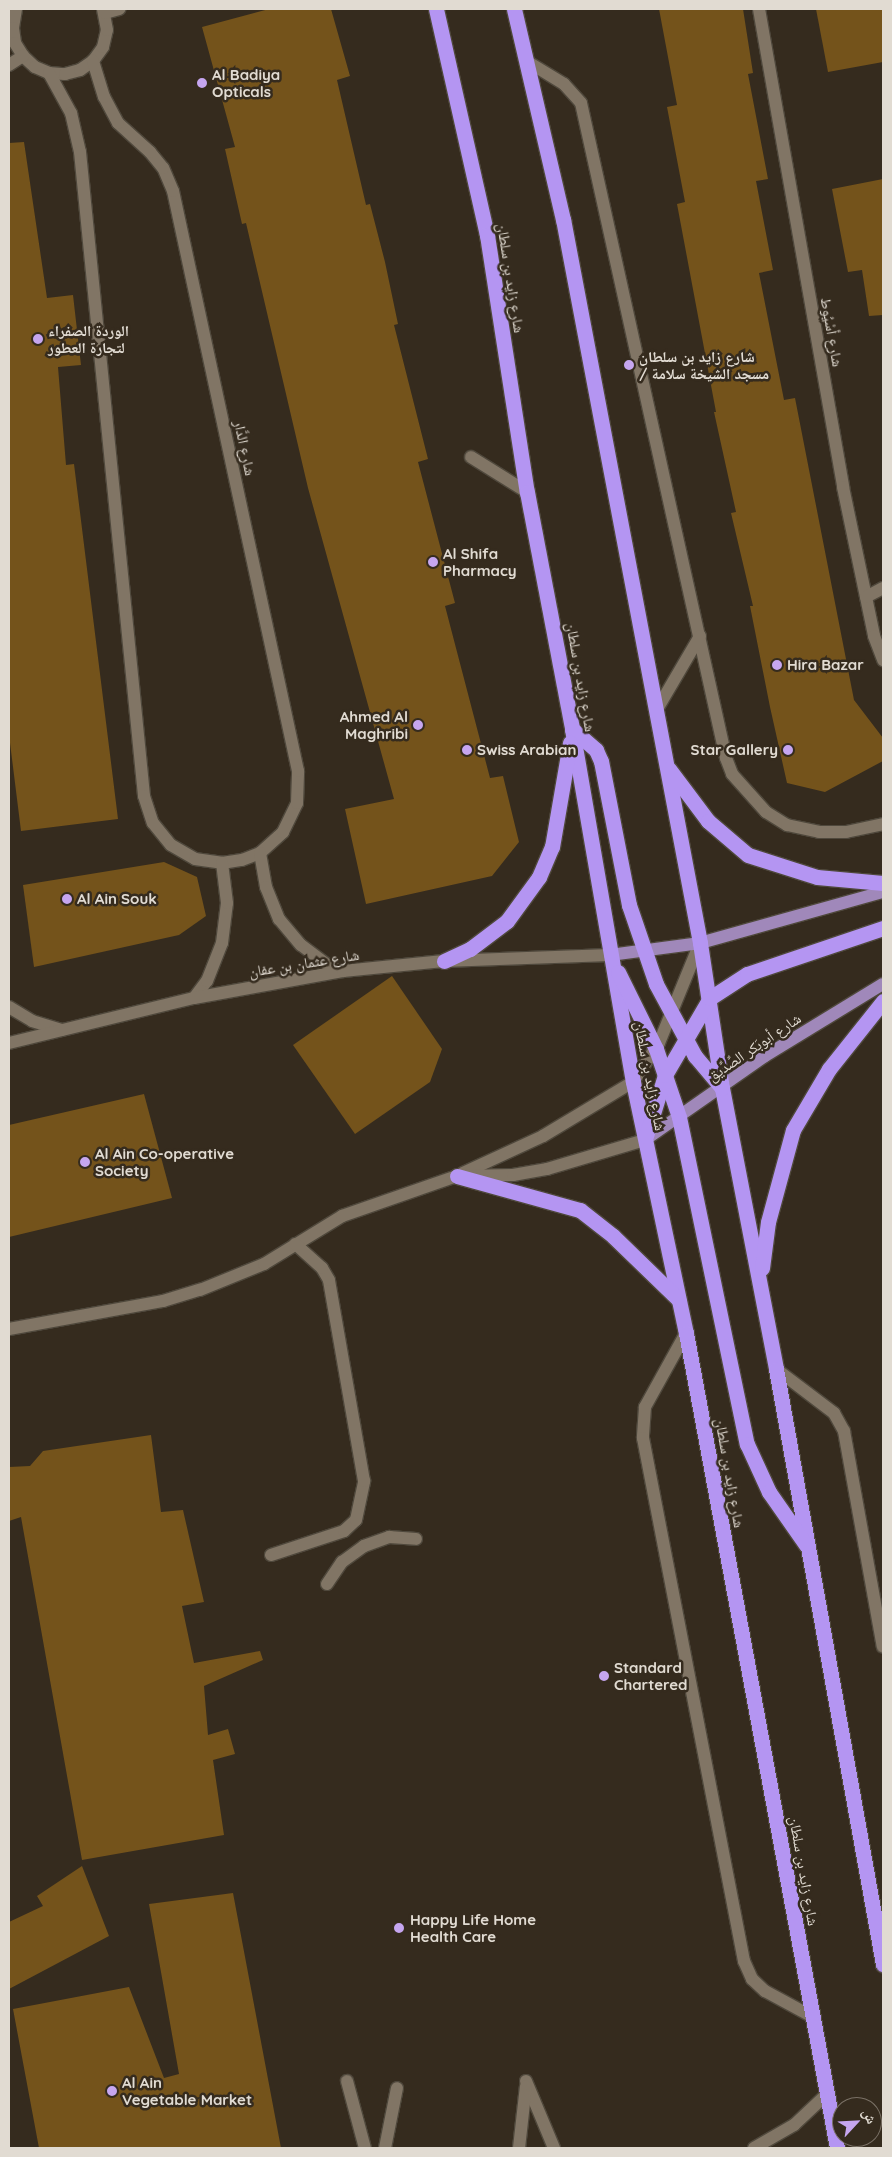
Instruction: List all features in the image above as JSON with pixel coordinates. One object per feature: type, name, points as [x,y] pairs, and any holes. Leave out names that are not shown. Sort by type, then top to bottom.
[{"type":"highway","name":"شارع زايد بن سلطان","points":[[436,9],[487,235],[527,492],[572,729],[633,1082],[686,1333],[837,2148]]},
{"type":"highway","points":[[514,9],[528,62],[563,219],[700,943],[710,998],[722,1088],[776,1368],[883,1964]]},
{"type":"highway","points":[[572,729],[596,750],[601,761],[629,906],[643,951],[684,1038],[722,1088]]},
{"type":"highway","points":[[444,961],[470,949],[507,921],[539,877],[552,847],[572,729]]},
{"type":"highway","points":[[666,766],[708,821],[748,855],[817,877],[883,883]]},
{"type":"highway","points":[[645,1140],[665,1075],[684,1038],[710,998],[747,974],[883,928]]},
{"type":"highway","points":[[610,955],[656,1049],[678,1117],[747,1444],[769,1492],[809,1549]]},
{"type":"highway","points":[[760,1282],[768,1222],[793,1130],[828,1069],[883,1000]]},
{"type":"highway","points":[[456,1176],[580,1210],[613,1236],[678,1299]]},
{"type":"main road","points":[[610,955],[700,943],[883,892]]},
{"type":"main road","name":"شارع أبوبَكر الصِّدِّيق","points":[[645,1140],[722,1088],[764,1056],[883,984]]},
{"type":"street","points":[[15,10],[15,43],[23,56],[35,67],[49,73],[80,70],[93,61],[105,38],[104,11],[119,9]]},
{"type":"street","name":"شارع أسْيُوط","points":[[758,9],[866,597],[874,636],[883,660]]},
{"type":"street","points":[[9,64],[23,56]]},
{"type":"street","name":"شارع الدَّار","points":[[49,73],[71,113],[80,152],[144,796],[153,823],[171,845],[196,858],[222,863],[260,853],[283,832],[297,803],[298,771],[173,191],[163,168],[150,152],[118,123],[104,97],[93,61]]},
{"type":"street","points":[[528,62],[564,84],[581,103],[726,758],[732,774],[766,812],[787,825],[828,832],[883,824]]},
{"type":"street","points":[[471,456],[527,492]]},
{"type":"street","points":[[866,597],[883,588]]},
{"type":"street","points":[[656,711],[700,636]]},
{"type":"street","points":[[260,853],[266,887],[279,918],[301,945],[329,966],[343,971]]},
{"type":"street","points":[[194,998],[207,981],[222,943],[227,903],[222,863]]},
{"type":"street","points":[[9,1329],[191,1293],[264,1264],[318,1228],[370,1204],[456,1176],[543,1136],[633,1082],[656,1049],[672,1016],[700,943]]},
{"type":"street","name":"شارع عثمان بن عفان","points":[[9,1044],[194,998],[343,971],[444,961],[610,955]]},
{"type":"street","points":[[9,1007],[32,1022],[62,1030]]},
{"type":"street","points":[[456,1176],[513,1175],[547,1169],[645,1140]]},
{"type":"street","points":[[271,1555],[344,1531],[356,1520],[364,1490],[329,1280],[322,1268],[295,1244]]},
{"type":"street","points":[[686,1333],[645,1407],[643,1438],[744,1960],[752,1979],[765,1991],[813,2017]]},
{"type":"street","points":[[776,1368],[834,1413],[844,1431],[883,1647]]},
{"type":"street","points":[[327,1584],[342,1562],[364,1546],[389,1538],[416,1539]]},
{"type":"street","points":[[347,2081],[365,2148]]},
{"type":"street","points":[[519,2148],[523,2134],[526,2081],[554,2148]]},
{"type":"street","points":[[385,2148],[397,2088]]},
{"type":"street","points":[[760,2148],[794,2125],[828,2093]]},
{"type":"building","points":[[269,9],[331,9],[350,76],[337,80],[366,205],[370,204],[385,262],[398,324],[394,325],[428,459],[418,462],[455,603],[445,606],[490,778],[503,776],[519,842],[492,876],[366,904],[345,809],[394,799],[308,488],[246,223],[242,224],[225,149],[235,147],[202,27]]},
{"type":"building","points":[[659,9],[743,9],[753,73],[748,74],[768,179],[756,181],[773,270],[759,273],[784,400],[795,398],[854,700],[883,738],[883,761],[825,792],[787,783],[770,707],[750,606],[753,606],[731,513],[736,512],[714,412],[716,412],[677,204],[685,202],[667,107],[677,105]]},
{"type":"building","points":[[816,9],[883,9],[883,62],[828,72]]},
{"type":"building","points":[[24,142],[47,298],[73,295],[81,365],[58,367],[66,465],[74,464],[118,819],[21,831],[9,735],[9,143]]},
{"type":"building","points":[[883,179],[883,315],[869,316],[862,270],[848,272],[832,189]]},
{"type":"building","points":[[164,862],[197,877],[206,916],[179,935],[34,967],[23,885]]},
{"type":"building","points":[[392,976],[442,1049],[430,1082],[355,1134],[293,1045]]},
{"type":"building","name":"Al Ain Co-operative Society","points":[[144,1094],[172,1198],[9,1237],[9,1125]]},
{"type":"building","points":[[151,1435],[161,1512],[183,1510],[204,1602],[182,1606],[194,1663],[260,1651],[263,1660],[204,1686],[208,1735],[228,1729],[235,1754],[213,1760],[224,1835],[82,1860],[21,1517],[9,1521],[9,1467],[30,1466],[43,1451]]},
{"type":"building","points":[[82,1866],[109,1936],[9,1989],[9,1922],[43,1906],[37,1896]]},
{"type":"building","points":[[233,1893],[281,2148],[39,2148],[13,2009],[129,1987],[164,2078],[179,2074],[149,1904]]},
{"type":"place","name":"Al Badiya Opticals","points":[[202,83]]},
{"type":"place","name":"الوردة الصفراء لتجارة العطور","points":[[38,339]]},
{"type":"place","name":"شارع زايد بن سلطان / مسجد الشيخة سلامة","points":[[629,365]]},
{"type":"place","name":"Al Shifa Pharmacy","points":[[433,562]]},
{"type":"place","name":"Hira Bazar","points":[[777,665]]},
{"type":"place","name":"Ahmed Al Maghribi","points":[[418,725]]},
{"type":"place","name":"Swiss Arabian","points":[[467,750]]},
{"type":"place","name":"Star Gallery","points":[[788,750]]},
{"type":"place","name":"Al Ain Souk","points":[[67,899]]},
{"type":"place","name":"Al Ain Co-operative Society","points":[[85,1162]]},
{"type":"place","name":"Standard Chartered","points":[[604,1676]]},
{"type":"place","name":"Happy Life Home Health Care","points":[[399,1928]]},
{"type":"place","name":"Al Ain Vegetable Market","points":[[112,2091]]}]
